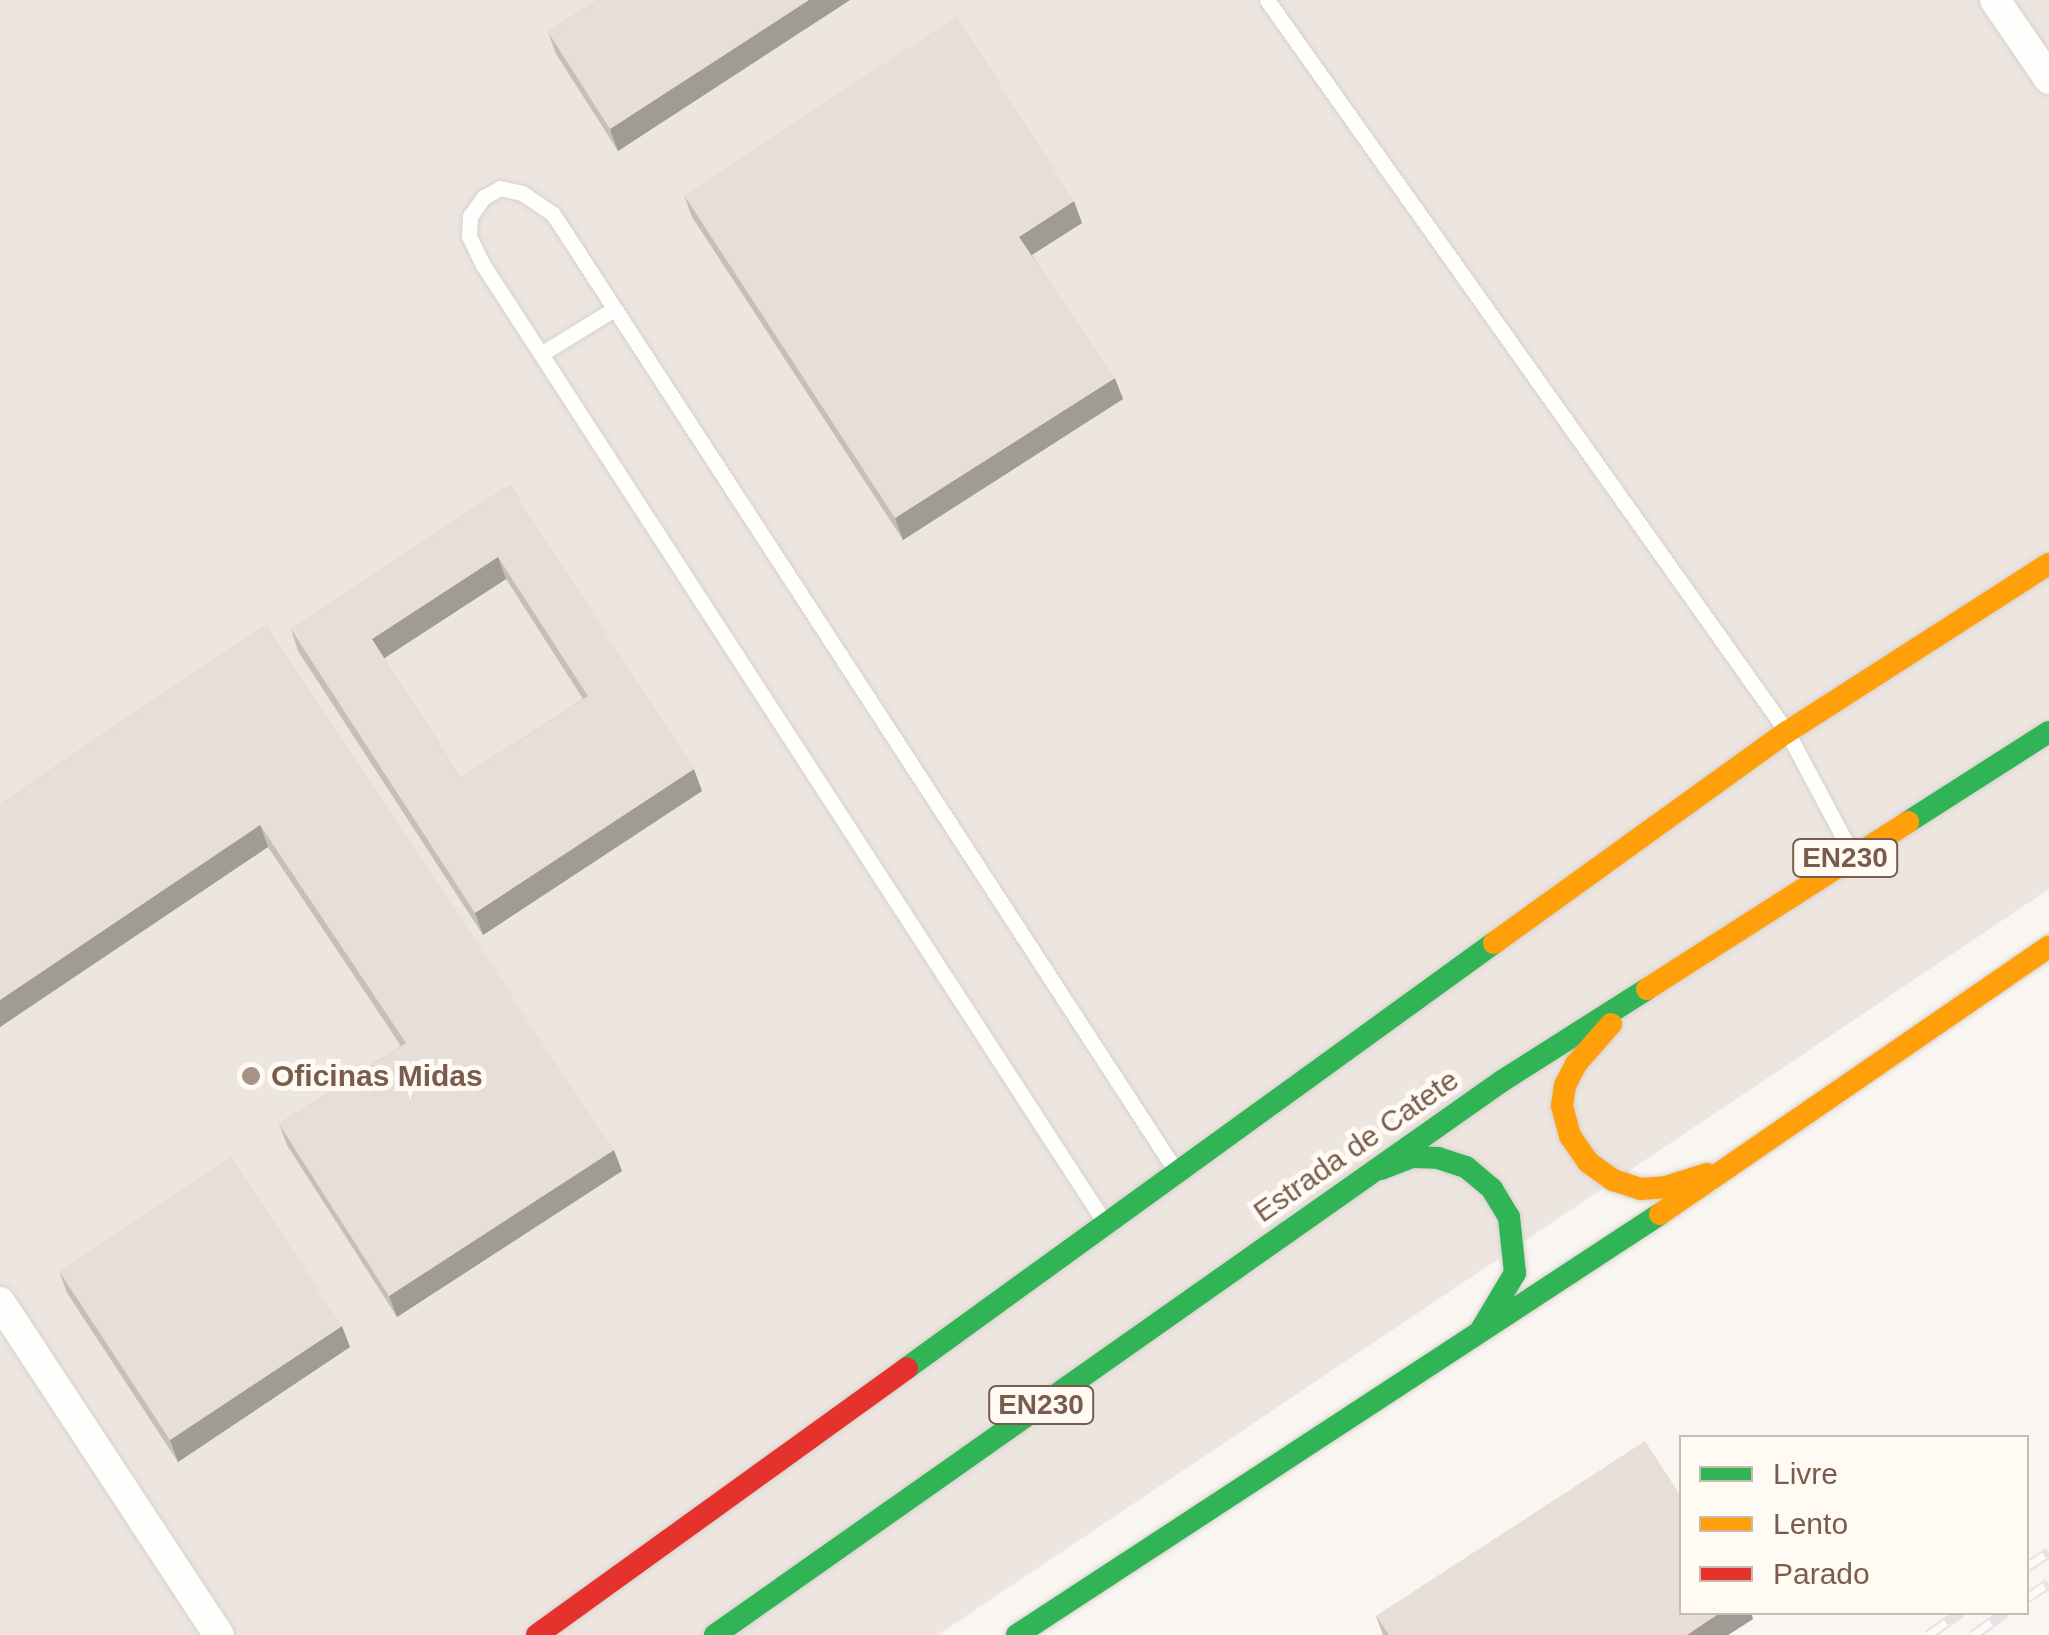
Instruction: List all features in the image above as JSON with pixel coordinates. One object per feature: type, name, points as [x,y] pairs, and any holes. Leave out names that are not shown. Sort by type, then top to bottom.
[{"type":"main road","points":[[536,1635],[1788,732],[2049,564]]},
{"type":"main road","name":"Estrada de Catete","points":[[715,1635],[1368,1174],[1643,988],[2049,732]]},
{"type":"main road","name":"EN230","points":[[1017,1635],[1735,1165],[2049,947]]},
{"type":"main road","name":"EN230","points":[[1643,988],[1576,1064],[1562,1106],[1570,1136],[1588,1162],[1613,1180],[1640,1189],[1666,1187],[1735,1165]]},
{"type":"main road","name":"EN230","points":[[1368,1174],[1413,1157],[1438,1158],[1466,1167],[1492,1189],[1509,1217],[1516,1250],[1515,1273],[1476,1337]]},
{"type":"street","points":[[1974,0],[2022,40]]},
{"type":"street","points":[[1995,0],[2049,79]]},
{"type":"street","points":[[0,1302],[219,1635]]},
{"type":"lane","points":[[1267,0],[1788,732],[1852,854]]},
{"type":"lane","points":[[1106,1224],[541,354],[469,236],[470,216],[484,196],[500,188],[539,202],[552,214],[1176,1172]]},
{"type":"lane","points":[[541,354],[614,309]]},
{"type":"shaded area","points":[[0,0],[2049,0],[2049,889],[938,1635],[0,1635]]},
{"type":"building","points":[[598,0],[809,0],[610,129],[548,32]]},
{"type":"building","points":[[957,16],[1074,201],[1019,237],[1115,378],[895,518],[684,195]]},
{"type":"building","points":[[510,485],[694,769],[475,913],[291,629]],"holes":[[[498,557],[588,696],[461,778],[372,639]]]},
{"type":"building","points":[[266,625],[614,1150],[389,1296],[279,1124],[406,1043],[260,825],[0,1000],[0,804]]},
{"type":"building","points":[[231,1156],[342,1326],[170,1440],[59,1271]]},
{"type":"building","points":[[1645,1441],[1679,1493],[1679,1615],[1717,1615],[1687,1635],[1389,1635],[1376,1616]]},
{"type":"railway","points":[[2029,1565],[2049,1552]]},
{"type":"railway","points":[[2029,1596],[2049,1583]]},
{"type":"railway","points":[[1928,1635],[1957,1615]]},
{"type":"railway","points":[[1973,1635],[2002,1615]]},
{"type":"traffic: fast","points":[[1908,822],[2049,732]]},
{"type":"traffic: fast","points":[[907,1368],[1494,943]]},
{"type":"traffic: fast","points":[[715,1635],[1502,1081],[1647,989]]},
{"type":"traffic: fast","points":[[1381,1169],[1413,1157],[1438,1158],[1466,1167],[1492,1189],[1509,1217],[1515,1273],[1481,1330]]},
{"type":"traffic: fast","points":[[1017,1635],[1660,1214]]},
{"type":"traffic: slow","points":[[1494,943],[1787,732],[2049,564]]},
{"type":"traffic: slow","points":[[1647,989],[1908,822]]},
{"type":"traffic: slow","points":[[1660,1214],[2049,947]]},
{"type":"traffic: slow","points":[[1611,1024],[1576,1064],[1565,1086],[1562,1106],[1570,1136],[1588,1162],[1613,1180],[1640,1189],[1666,1187],[1707,1174]]},
{"type":"traffic: jam","points":[[537,1635],[907,1368]]},
{"type":"place","name":"Oficinas Midas","points":[[251,1076]]}]
